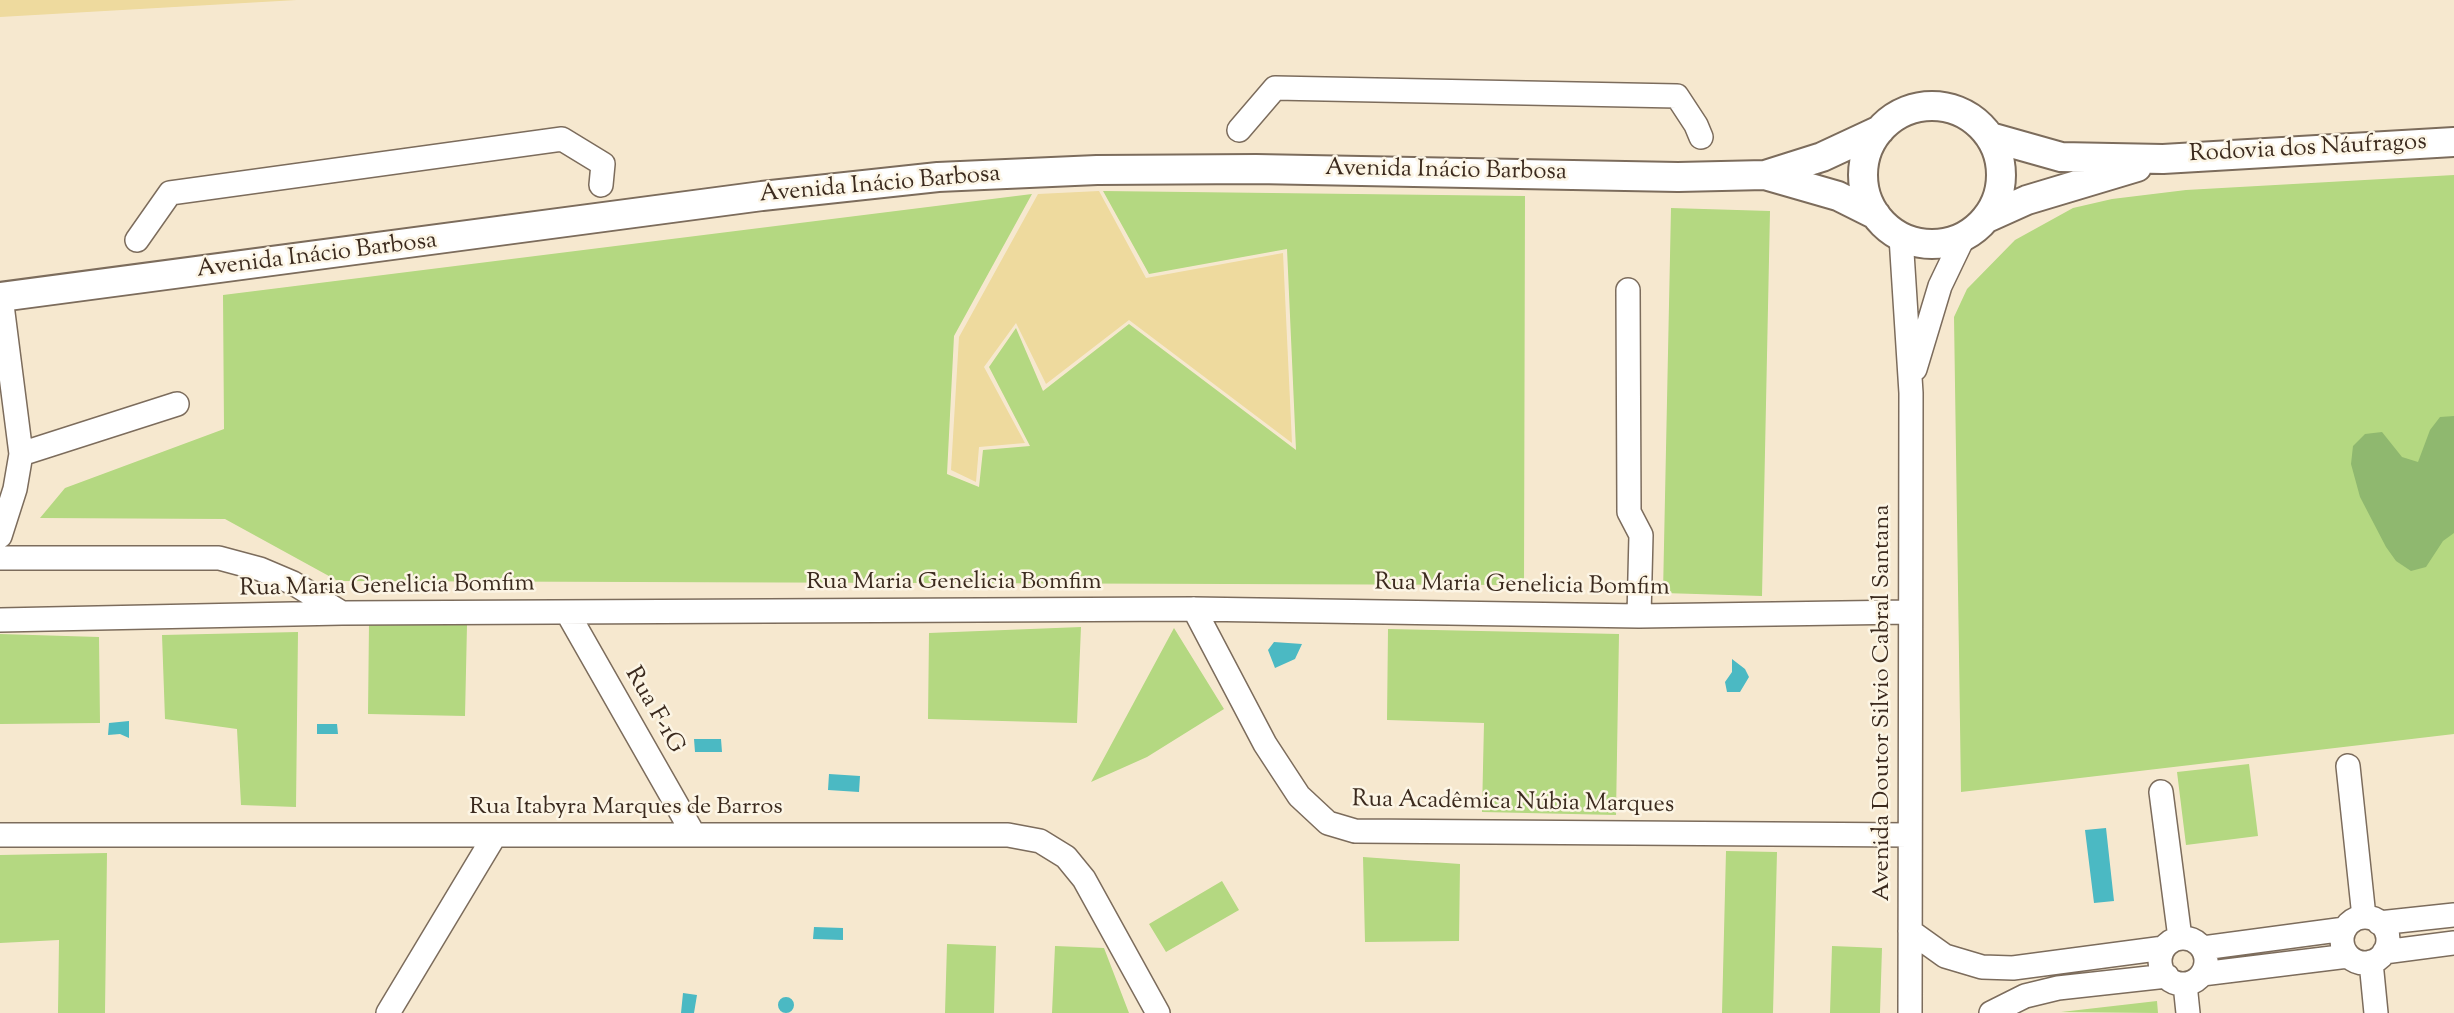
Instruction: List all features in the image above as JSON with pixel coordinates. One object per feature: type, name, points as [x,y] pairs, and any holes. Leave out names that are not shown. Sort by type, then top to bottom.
[{"type":"main road","points":[[1937,107],[1963,113],[1990,137],[2061,156],[2163,159],[2027,200],[1987,218],[1963,238],[1932,245],[1901,237],[1875,215],[1867,198],[1864,172],[1870,145],[1880,130],[1910,110],[1937,107]]},
{"type":"main road","name":"Avenida Inácio Barbosa","points":[[1,298],[762,196],[938,177],[1097,170],[1256,169],[1664,177],[1765,175],[1822,157],[1880,130]]},
{"type":"main road","points":[[1987,218],[1998,195],[2002,170],[1990,137]]},
{"type":"main road","name":"Rodovia dos Náufragos","points":[[2163,159],[2454,142]]},
{"type":"main road","name":"Avenida Inácio Barbosa","points":[[1765,175],[1838,196],[1875,215]]},
{"type":"street","points":[[1239,130],[1275,88],[1289,88],[1677,96],[1700,136]]},
{"type":"street","points":[[137,240],[170,193],[562,139],[603,164],[601,185]]},
{"type":"street","name":"Avenida Doutor Silvio Cabral Santana","points":[[1901,237],[1911,393],[1910,1013]]},
{"type":"street","name":"Avenida Doutor Silvio Cabral Santana","points":[[1911,393],[1921,341],[1940,286],[1963,238]]},
{"type":"street","points":[[1628,290],[1629,512],[1638,523],[1641,535],[1639,616]]},
{"type":"street","points":[[0,536],[15,489],[21,454],[1,298]]},
{"type":"street","points":[[21,454],[177,404]]},
{"type":"street","points":[[0,558],[219,558],[260,569],[293,583],[342,613]]},
{"type":"street","name":"Rua Maria Genelicia Bomfim","points":[[0,620],[342,613],[1194,609],[1639,616],[1909,612]]},
{"type":"street","name":"Rua Acadêmica Núbia Marques","points":[[1194,609],[1265,744],[1298,796],[1328,822],[1354,831],[1909,835]]},
{"type":"street","name":"Rua F-1G","points":[[567,612],[694,835]]},
{"type":"street","points":[[2348,766],[2362,923]]},
{"type":"street","points":[[2161,792],[2172,943],[2161,963],[2185,978]]},
{"type":"street","name":"Rua Itabyra Marques de Barros","points":[[0,835],[1008,835],[1041,841],[1066,857],[1084,879],[1158,1013]]},
{"type":"street","points":[[388,1013],[495,835]]},
{"type":"street","points":[[2203,948],[2362,923],[2454,915]]},
{"type":"street","points":[[2348,956],[2342,943],[2362,923]]},
{"type":"street","points":[[2362,923],[2386,933],[2377,957],[2376,1013]]},
{"type":"street","points":[[1910,931],[1945,956],[1982,967],[2013,968],[2193,940],[2203,948],[2207,961],[2185,978]]},
{"type":"street","points":[[1991,1013],[2026,1004],[2058,988],[2185,978],[2348,956],[2359,962],[2454,943]]},
{"type":"street","points":[[2185,978],[2188,1013]]},
{"type":"green space","points":[[2454,175],[2454,734],[1961,792],[1954,317],[1967,289],[2015,240],[2073,208],[2112,199],[2186,190]]},
{"type":"green space","points":[[1103,191],[1525,196],[1524,585],[338,581],[225,519],[40,518],[65,488],[224,429],[223,295],[1032,194],[954,336],[947,474],[979,487],[983,450],[1030,446],[989,367],[1016,328],[1043,391],[1129,324],[1296,450],[1287,249],[1149,274]]},
{"type":"green space","points":[[1671,208],[1770,211],[1762,596],[1663,593]]},
{"type":"green space","points":[[2454,416],[2454,533],[2443,541],[2426,567],[2411,571],[2396,561],[2386,547],[2360,497],[2351,464],[2353,446],[2365,434],[2382,432],[2402,457],[2418,462],[2430,430],[2440,417]]},
{"type":"green space","points":[[369,623],[467,625],[465,716],[368,714]]},
{"type":"green space","points":[[1081,627],[1077,723],[928,719],[929,633]]},
{"type":"green space","points":[[1174,628],[1224,709],[1147,757],[1091,782]]},
{"type":"green space","points":[[1388,629],[1619,634],[1616,815],[1482,812],[1484,723],[1387,720]]},
{"type":"green space","points":[[298,632],[296,807],[241,805],[237,729],[165,719],[162,635]]},
{"type":"green space","points":[[0,634],[99,637],[100,723],[0,724]]},
{"type":"green space","points":[[2249,764],[2258,836],[2186,845],[2177,772]]},
{"type":"green space","points":[[1726,851],[1777,852],[1773,1013],[1722,1013]]},
{"type":"green space","points":[[107,853],[105,1013],[58,1013],[59,940],[0,943],[0,855]]},
{"type":"green space","points":[[1363,857],[1460,864],[1459,941],[1365,942]]},
{"type":"green space","points":[[1222,881],[1239,910],[1166,952],[1149,924]]},
{"type":"green space","points":[[947,944],[996,946],[994,1013],[945,1013]]},
{"type":"green space","points":[[1055,946],[1104,948],[1129,1013],[1052,1013]]},
{"type":"green space","points":[[1832,946],[1882,948],[1880,1013],[1830,1013]]},
{"type":"green space","points":[[2157,1001],[2158,1013],[2061,1012]]},
{"type":"sand","points":[[0,0],[297,0],[0,17]]},
{"type":"sand","points":[[1099,191],[1146,278],[1283,253],[1292,443],[1129,320],[1046,384],[1016,323],[984,367],[1025,443],[979,447],[976,482],[951,470],[959,337],[1038,194]]},
{"type":"water","points":[[1274,642],[1302,644],[1295,659],[1275,668],[1268,650]]},
{"type":"water","points":[[1732,659],[1745,669],[1749,677],[1740,692],[1727,692],[1725,682],[1732,672]]},
{"type":"water","points":[[129,721],[129,738],[120,734],[108,735],[109,723]]},
{"type":"water","points":[[317,724],[337,724],[338,734],[317,734]]},
{"type":"water","points":[[694,739],[721,739],[722,752],[695,752]]},
{"type":"water","points":[[829,774],[860,776],[859,792],[828,790]]},
{"type":"water","points":[[2106,828],[2114,901],[2094,903],[2085,830]]},
{"type":"water","points":[[814,927],[843,928],[843,940],[813,939]]},
{"type":"water","points":[[683,993],[697,995],[694,1013],[681,1013]]},
{"type":"water","points":[[786,997],[794,1005],[786,1013],[778,1005]]}]
